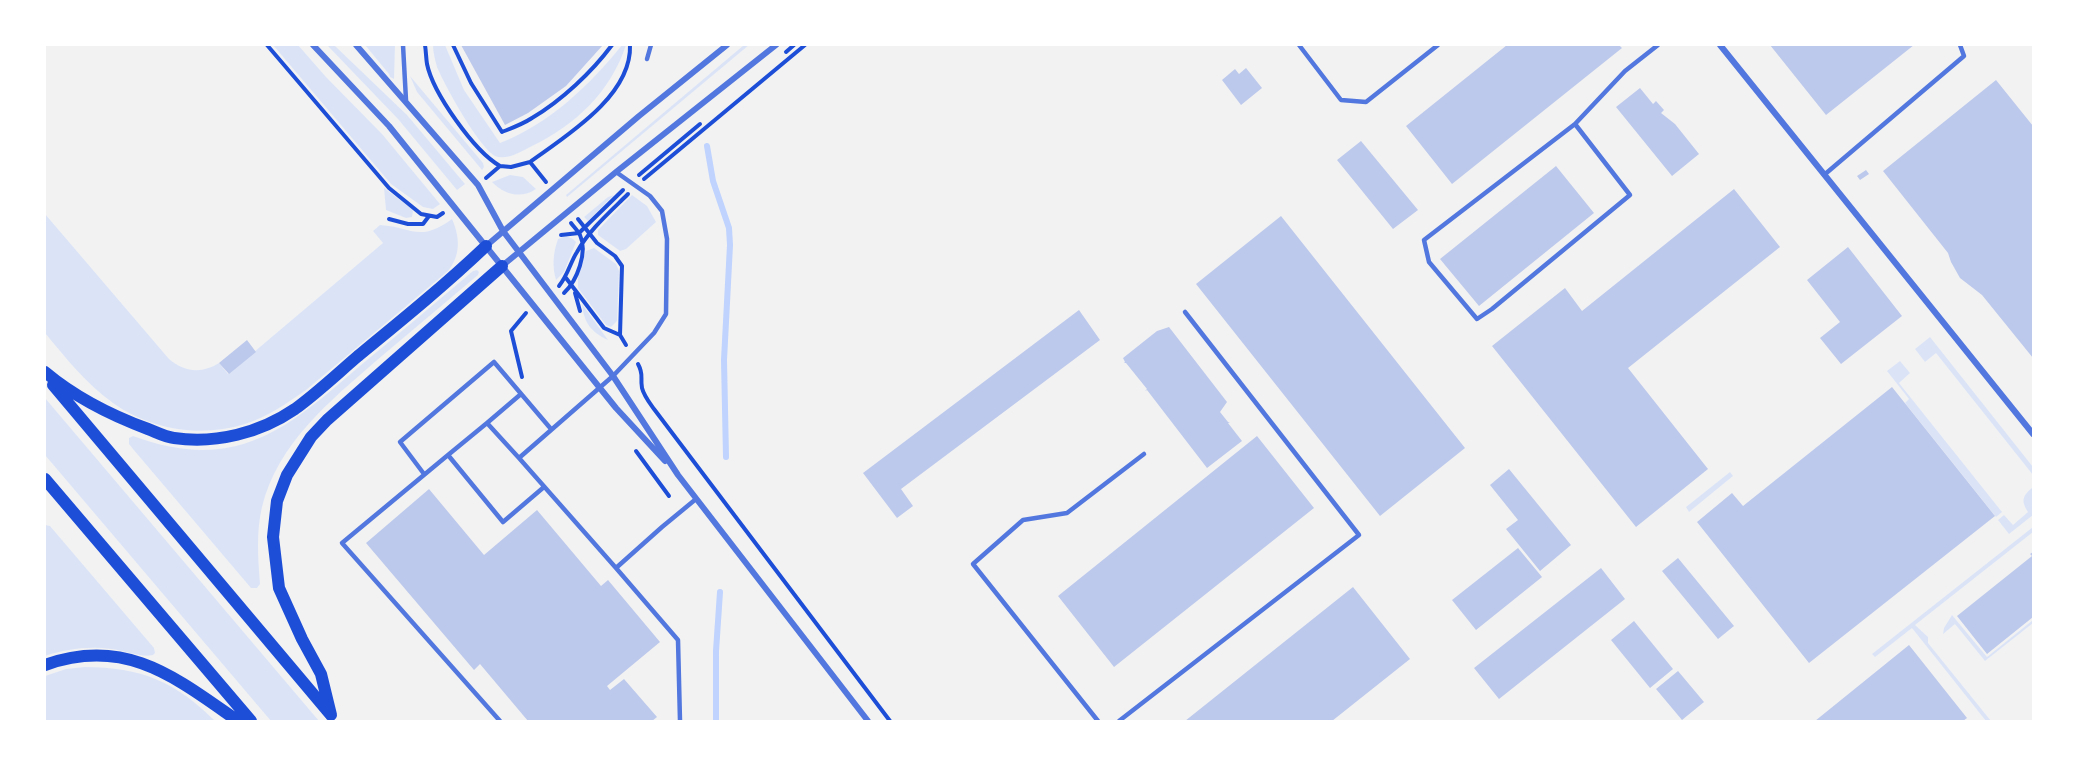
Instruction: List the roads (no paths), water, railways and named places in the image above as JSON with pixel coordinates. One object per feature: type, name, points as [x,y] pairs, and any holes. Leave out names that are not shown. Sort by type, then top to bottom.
[{"type":"main road","points":[[45,373],[97,407],[128,422],[171,438],[198,440],[227,437],[255,429],[294,409],[444,286],[486,246]]},
{"type":"main road","points":[[334,718],[321,674],[279,588],[273,537],[275,510],[280,491],[298,456],[327,420],[502,266]]},
{"type":"main road","points":[[45,373],[334,718]]},
{"type":"main road","points":[[45,479],[251,721]]},
{"type":"main road","points":[[45,665],[90,656],[115,657],[144,663],[173,676],[238,721]]},
{"type":"street","points":[[313,45],[389,126],[600,388],[678,475]]},
{"type":"street","points":[[356,45],[478,185],[503,231],[613,376],[696,500],[868,721]]},
{"type":"street","points":[[486,246],[639,116],[727,45]]},
{"type":"street","points":[[502,266],[776,45]]},
{"type":"street","points":[[1720,45],[2033,434]]},
{"type":"lane","points":[[403,45],[406,103]]},
{"type":"lane","points":[[647,59],[651,45]]},
{"type":"lane","points":[[1299,45],[1341,100],[1366,102],[1438,45]]},
{"type":"lane","points":[[1575,124],[1630,195],[1477,319],[1429,262],[1424,240],[1575,124],[1625,71],[1658,45]]},
{"type":"lane","points":[[1824,175],[1964,56],[1960,45]]},
{"type":"lane","points":[[519,458],[613,376],[654,333],[666,315],[667,239],[662,212],[650,196],[616,172]]},
{"type":"lane","points":[[1119,721],[1359,535],[1185,312]]},
{"type":"lane","points":[[424,474],[400,442],[494,362],[551,429]]},
{"type":"lane","points":[[500,721],[342,543],[522,394]]},
{"type":"lane","points":[[487,423],[678,640],[680,721]]},
{"type":"lane","points":[[1098,721],[973,564],[1023,520],[1067,513],[1144,454]]},
{"type":"lane","points":[[448,455],[503,522],[543,487]]},
{"type":"lane","points":[[616,568],[662,526],[696,500]]},
{"type":"waterway","points":[[707,146],[713,181],[729,228],[724,360],[726,457]]},
{"type":"waterway","points":[[716,721],[716,651],[720,592]]}]
